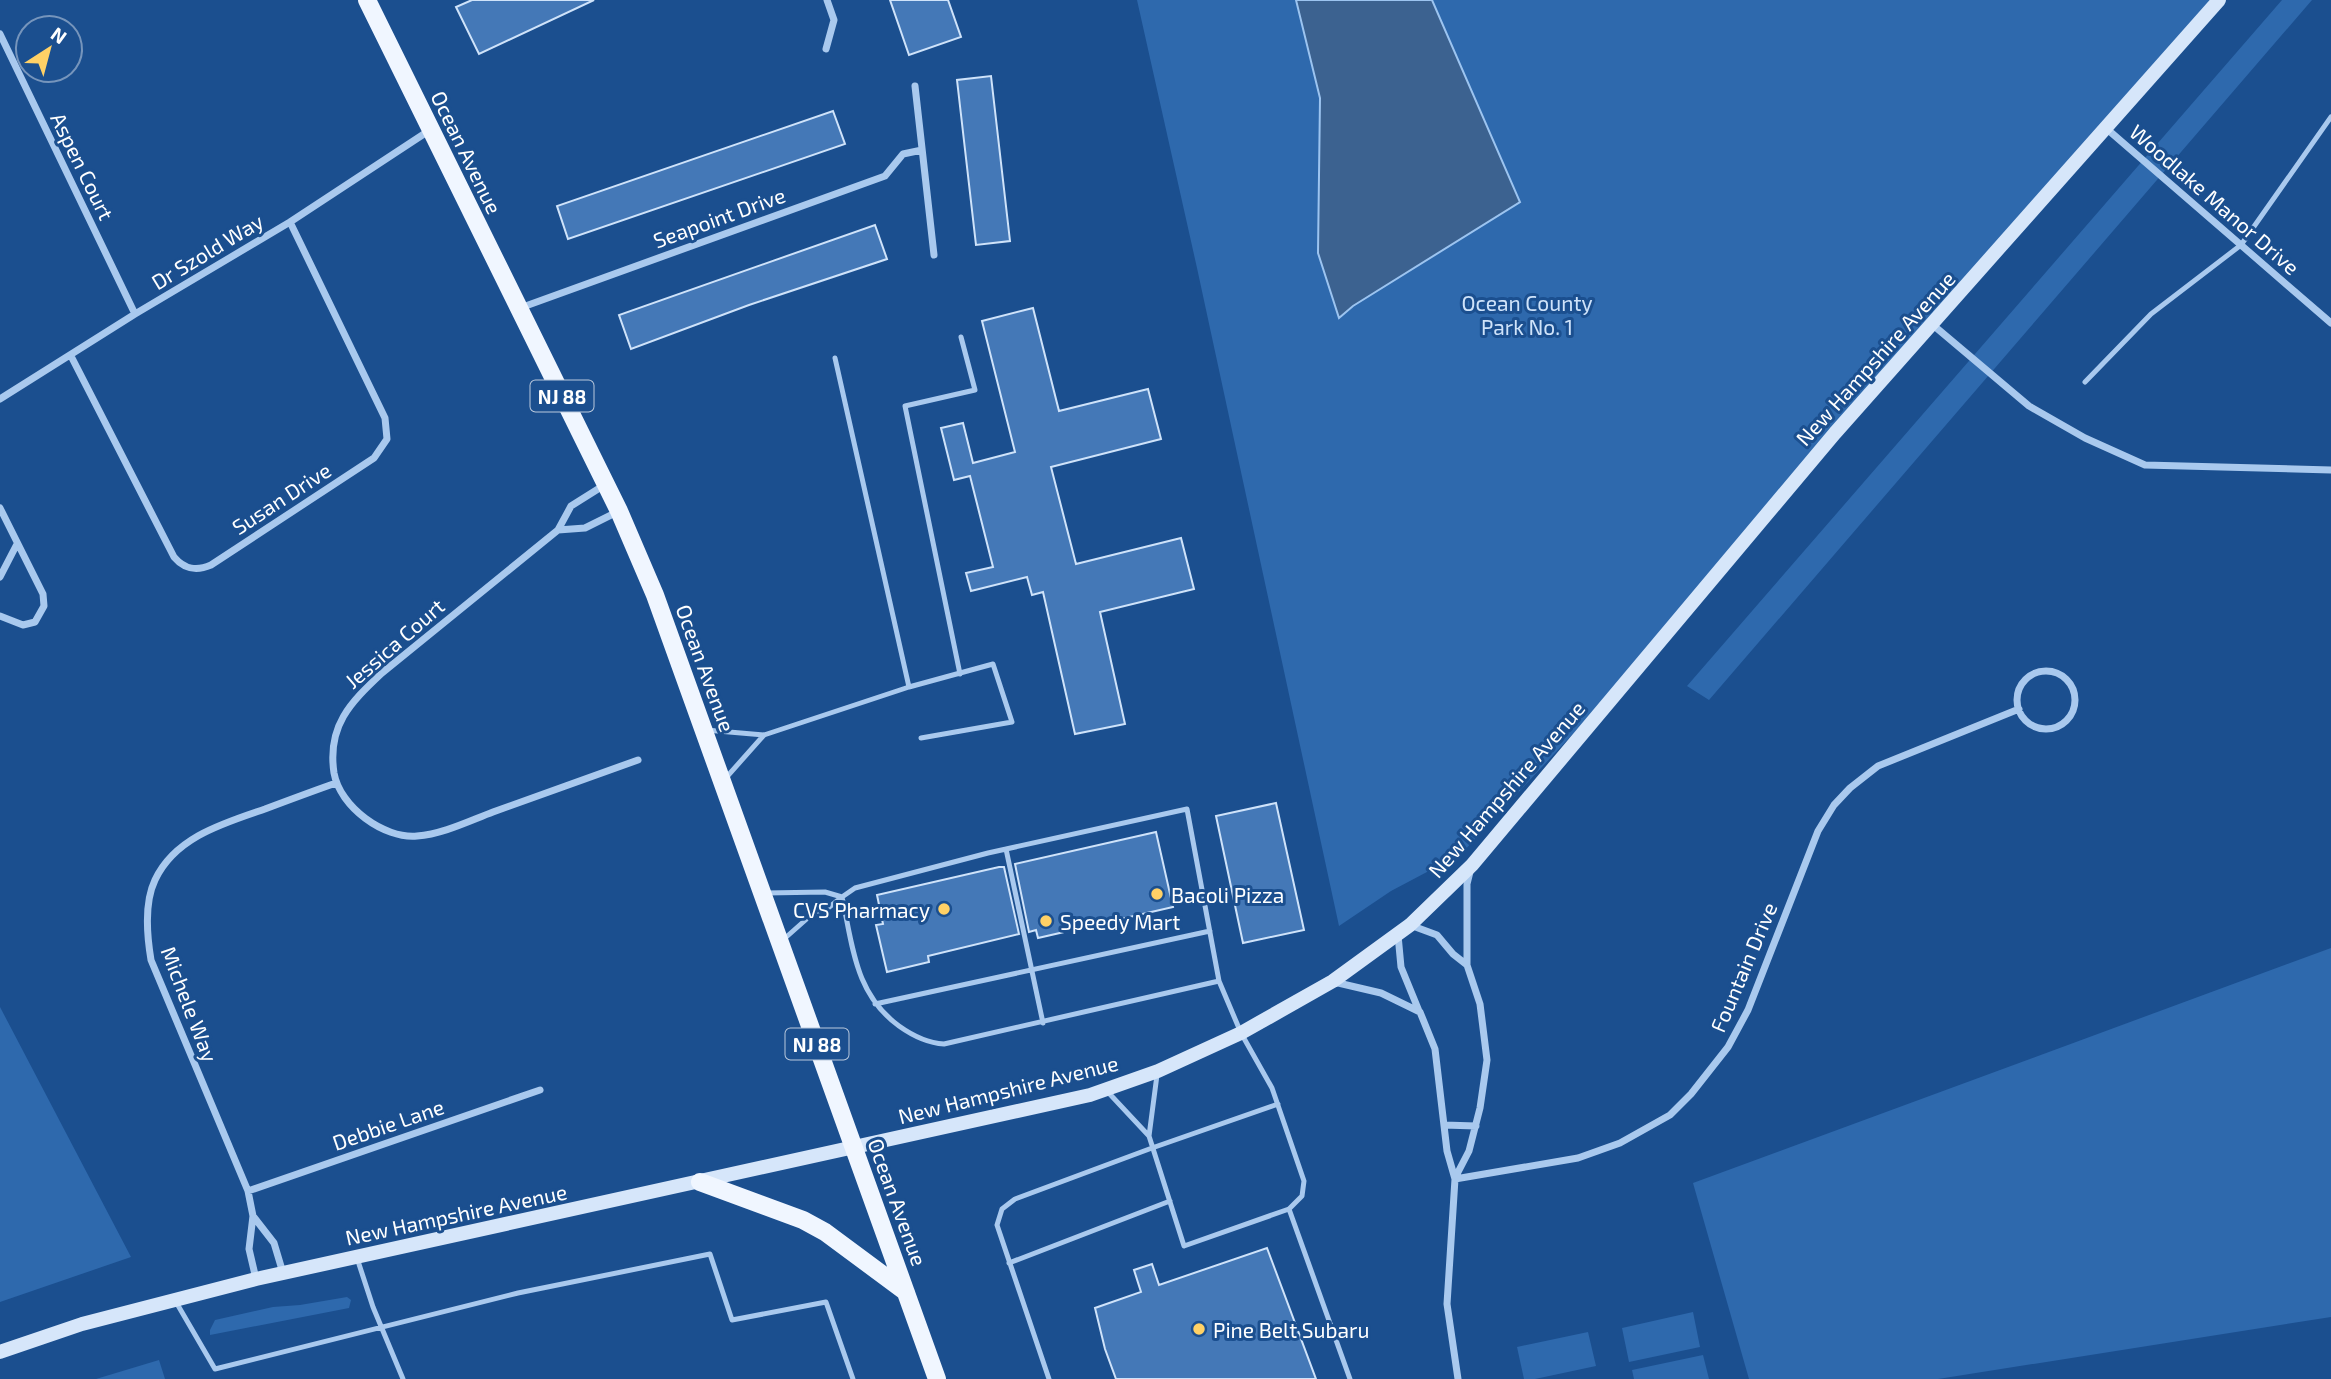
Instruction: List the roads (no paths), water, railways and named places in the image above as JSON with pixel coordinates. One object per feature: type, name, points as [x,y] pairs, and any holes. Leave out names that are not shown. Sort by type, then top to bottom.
[{"type":"main road","name":"Ocean Avenue","points":[[367,0],[606,484],[655,595],[937,1379]]},
{"type":"main road","name":"New Hampshire Avenue","points":[[0,1352],[82,1324],[256,1279],[854,1146],[916,1135],[1105,1090],[1158,1071],[1241,1033],[1333,981],[1410,925],[1472,865],[1835,433],[2219,0]]},
{"type":"main road","points":[[700,1182],[777,1209],[814,1226],[906,1292]]},
{"type":"street","points":[[826,49],[834,20],[827,0]]},
{"type":"street","name":"Aspen Court","points":[[0,34],[135,314]]},
{"type":"street","points":[[915,86],[934,255]]},
{"type":"street","name":"Woodlake Manor Drive","points":[[2107,129],[2331,323]]},
{"type":"street","name":"Dr Szold Way","points":[[0,399],[135,314],[290,222],[430,130]]},
{"type":"street","name":"Seapoint Drive","points":[[520,309],[885,176],[903,154],[922,150]]},
{"type":"street","name":"Susan Drive","points":[[71,356],[174,557],[190,568],[211,565],[374,458],[387,439],[385,418],[290,222]]},
{"type":"street","points":[[1933,325],[2029,406],[2085,438],[2145,465],[2331,470]]},
{"type":"street","name":"Jessica Court","points":[[336,783],[336,729],[355,698],[558,530],[571,506],[606,484]]},
{"type":"street","points":[[0,508],[43,594],[44,606],[35,622],[23,625],[0,616]]},
{"type":"street","name":"Jessica Court","points":[[558,530],[585,528],[619,511]]},
{"type":"street","points":[[0,577],[18,544]]},
{"type":"street","points":[[2047,671],[2068,681],[2076,699],[2074,709],[2063,724],[2054,728],[2035,727],[2028,723],[2019,709],[2017,699],[2020,688],[2035,674],[2047,671]]},
{"type":"street","name":"Fountain Drive","points":[[1455,1179],[1578,1158],[1620,1143],[1670,1115],[1691,1094],[1728,1047],[1748,1010],[1818,831],[1834,805],[1850,788],[1878,766],[2019,709]]},
{"type":"street","points":[[336,783],[364,817],[394,834],[416,836],[451,827],[638,760]]},
{"type":"street","name":"Michele Way","points":[[256,1279],[249,1250],[253,1216],[248,1191],[151,960],[147,937],[148,912],[154,880],[188,842],[208,829],[336,783]]},
{"type":"street","points":[[1455,1179],[1469,1151],[1476,1126],[1487,1060],[1480,1004],[1467,965],[1467,884],[1472,865]]},
{"type":"street","points":[[1410,925],[1437,935],[1453,954],[1467,965]]},
{"type":"street","points":[[1398,935],[1401,967],[1435,1049],[1447,1151],[1455,1179],[1447,1304],[1458,1379]]},
{"type":"street","points":[[1333,981],[1381,993],[1420,1012]]},
{"type":"street","name":"Debbie Lane","points":[[248,1191],[540,1090]]},
{"type":"street","points":[[1444,1125],[1476,1126]]},
{"type":"street","name":"Michele Way","points":[[253,1216],[275,1243],[283,1273]]},
{"type":"lane","points":[[2085,382],[2151,314],[2241,245],[2331,117]]},
{"type":"lane","points":[[960,674],[905,406],[975,390],[961,337]]},
{"type":"lane","points":[[835,358],[909,687]]},
{"type":"lane","points":[[704,730],[764,735],[909,687],[993,664],[1012,722],[921,738]]},
{"type":"lane","points":[[723,781],[764,735]]},
{"type":"lane","points":[[780,943],[810,916],[828,908],[855,888],[1006,849],[1187,809],[1219,981],[1241,1033],[1272,1088],[1305,1188],[1302,1196],[1289,1209],[1184,1246],[1149,1136],[1158,1071]]},
{"type":"lane","points":[[1006,849],[1043,1023]]},
{"type":"lane","points":[[764,893],[825,892],[842,897]]},
{"type":"lane","points":[[842,897],[858,970],[867,993],[875,1004],[904,1030],[931,1044],[944,1044],[1043,1023],[1219,981]]},
{"type":"lane","points":[[875,1004],[1210,931]]},
{"type":"lane","points":[[1105,1090],[1149,1136]]},
{"type":"lane","points":[[1049,1379],[997,1225],[999,1214],[1005,1205],[1152,1148],[1278,1104]]},
{"type":"lane","points":[[1009,1263],[1170,1202]]},
{"type":"lane","points":[[1289,1209],[1350,1379]]},
{"type":"lane","points":[[175,1300],[215,1369],[542,1288],[710,1254],[732,1320],[826,1302],[853,1379]]},
{"type":"lane","points":[[357,1257],[373,1307],[403,1379]]},
{"type":"place","name":"Bacoli Pizza","points":[[1157,894]]},
{"type":"place","name":"CVS Pharmacy","points":[[944,909]]},
{"type":"place","name":"Speedy Mart","points":[[1046,921]]},
{"type":"place","name":"Pine Belt Subaru","points":[[1199,1329]]},
{"type":"park label","name":"Ocean County Park No. 1","points":[[1527,314]]}]
